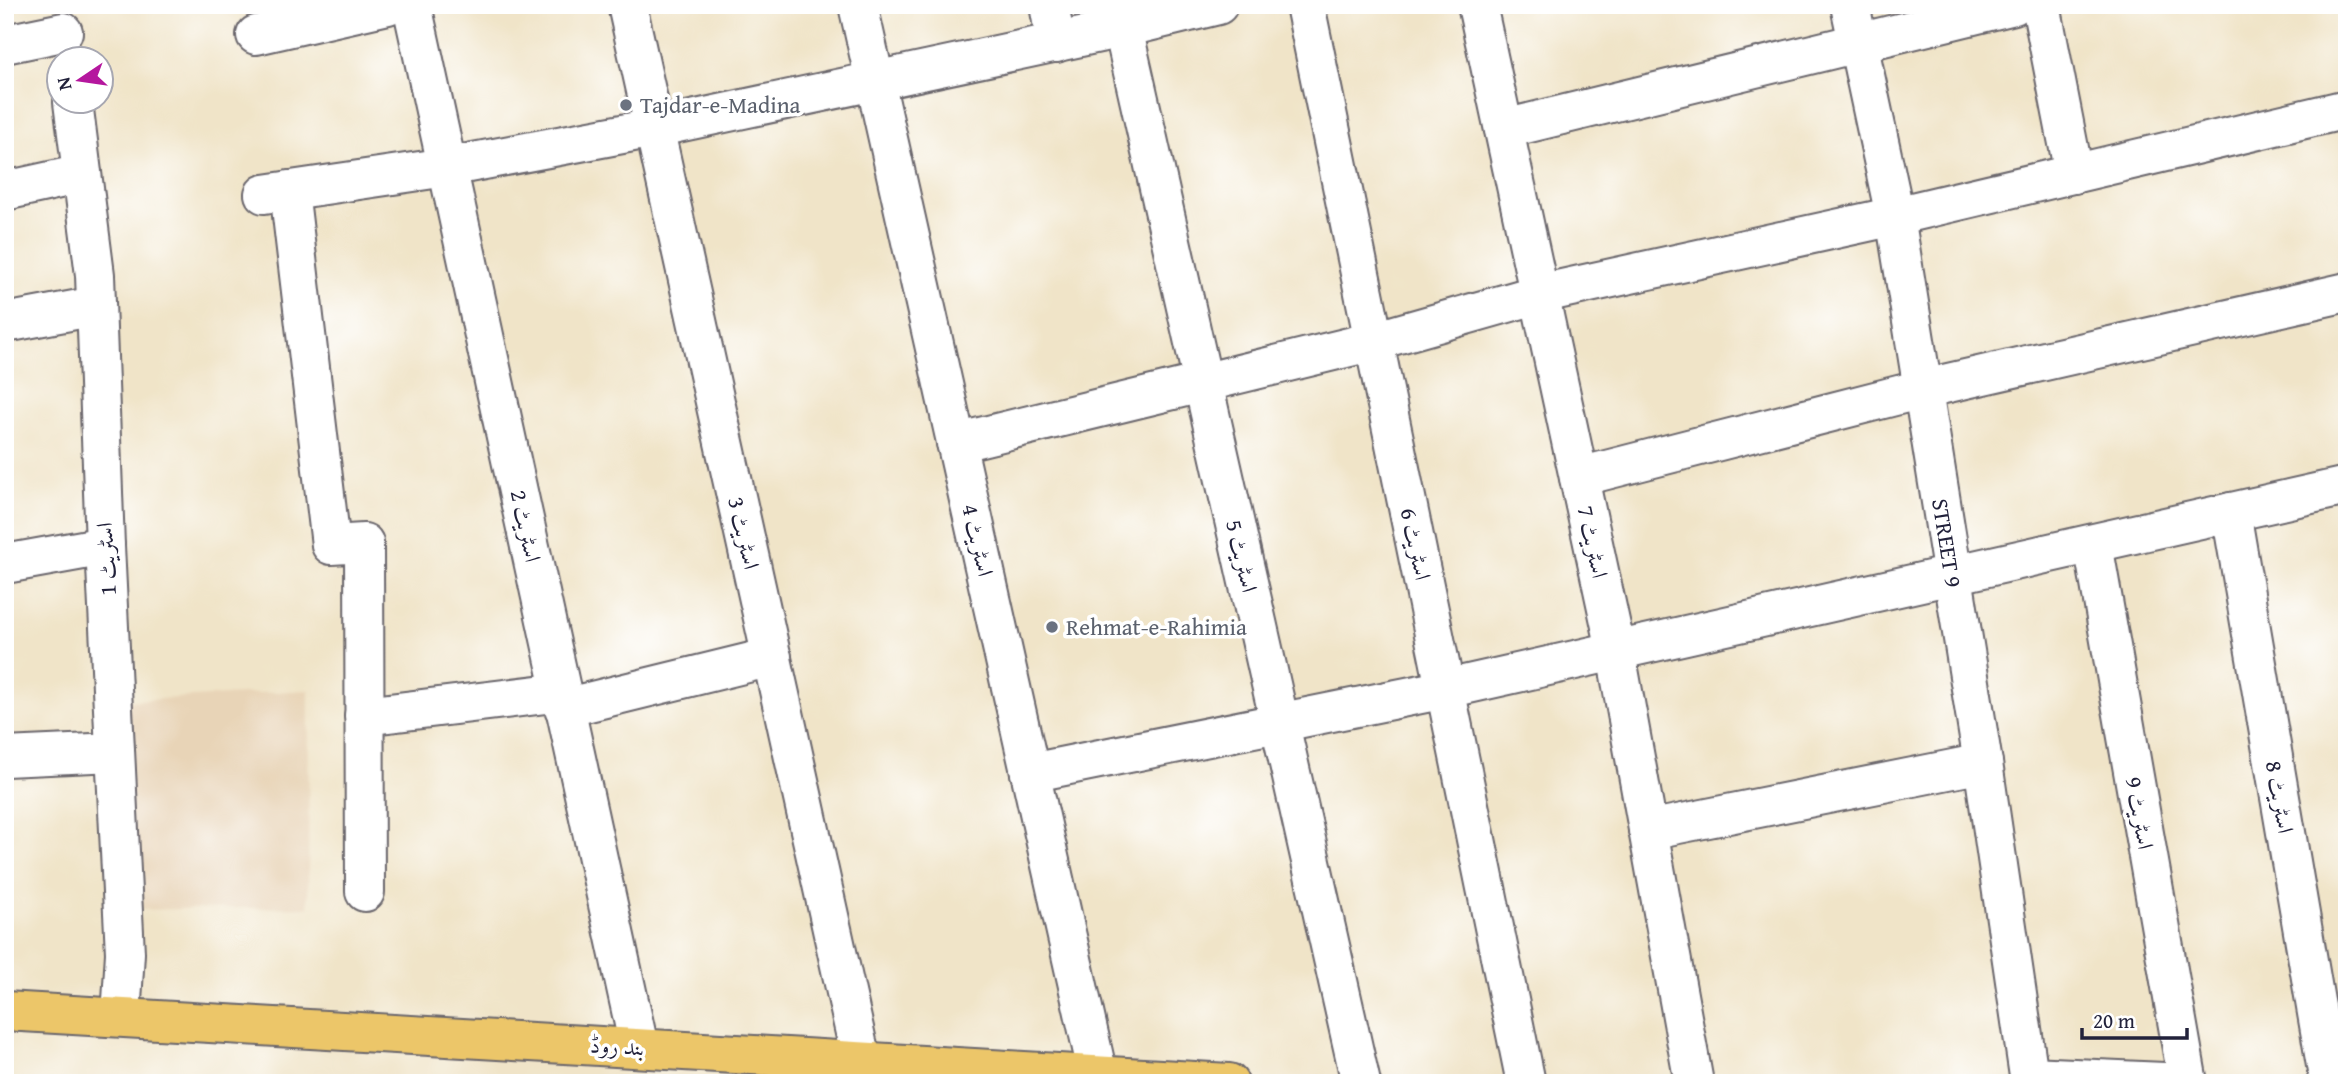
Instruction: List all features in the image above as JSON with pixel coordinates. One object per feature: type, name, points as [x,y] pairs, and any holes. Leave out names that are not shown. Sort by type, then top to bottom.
[{"type":"main road","name":"بند روڈ","points":[[5,1011],[1229,1083]]},
{"type":"street","points":[[256,35],[388,5]]},
{"type":"street","name":"اسٹریٹ 2","points":[[412,5],[639,1047]]},
{"type":"street","name":"اسٹریٹ 3","points":[[626,5],[861,1060]]},
{"type":"street","name":"اسٹریٹ 4","points":[[858,5],[1098,1075]]},
{"type":"street","points":[[1049,5],[1056,43]]},
{"type":"street","name":"اسٹریٹ 6","points":[[1306,5],[1526,1083]]},
{"type":"street","name":"اسٹریٹ 7","points":[[1477,5],[1616,651],[1693,1083]]},
{"type":"street","name":"STREET 9","points":[[1850,5],[1895,216],[1983,763],[2030,1079]]},
{"type":"street","points":[[1504,128],[2014,5]]},
{"type":"street","points":[[2041,5],[2074,174]]},
{"type":"street","points":[[365,891],[364,543],[331,545],[277,192],[447,167],[654,128],[1056,43],[1213,6]]},
{"type":"street","name":"اسٹریٹ 5","points":[[1123,28],[1361,1083]]},
{"type":"street","points":[[5,44],[63,32]]},
{"type":"street","points":[[956,443],[1374,341],[1539,294],[1895,216],[2347,109]]},
{"type":"street","name":"اسٹریٹ 1","points":[[75,116],[95,275],[125,953],[121,1017]]},
{"type":"street","points":[[5,191],[82,174]]},
{"type":"street","points":[[1579,477],[1922,389],[2347,292]]},
{"type":"street","points":[[5,323],[96,306]]},
{"type":"street","points":[[1030,773],[1446,689],[2347,485]]},
{"type":"street","name":"اسٹریٹ 8","points":[[2231,512],[2329,1083]]},
{"type":"street","name":"اسٹریٹ 9","points":[[2093,544],[2187,1083]]},
{"type":"street","points":[[5,564],[105,546]]},
{"type":"street","points":[[364,716],[563,700],[772,657]]},
{"type":"street","points":[[5,757],[115,752]]},
{"type":"street","points":[[1648,830],[1983,763]]},
{"type":"street","points":[[2030,1079],[2187,1083]]},
{"type":"shaded area","points":[[309,690],[308,907],[123,910],[113,702]]},
{"type":"place","name":"Tajdar-e-Madina","points":[[626,105]]},
{"type":"place","name":"Rehmat-e-Rahimia","points":[[1052,627]]}]
